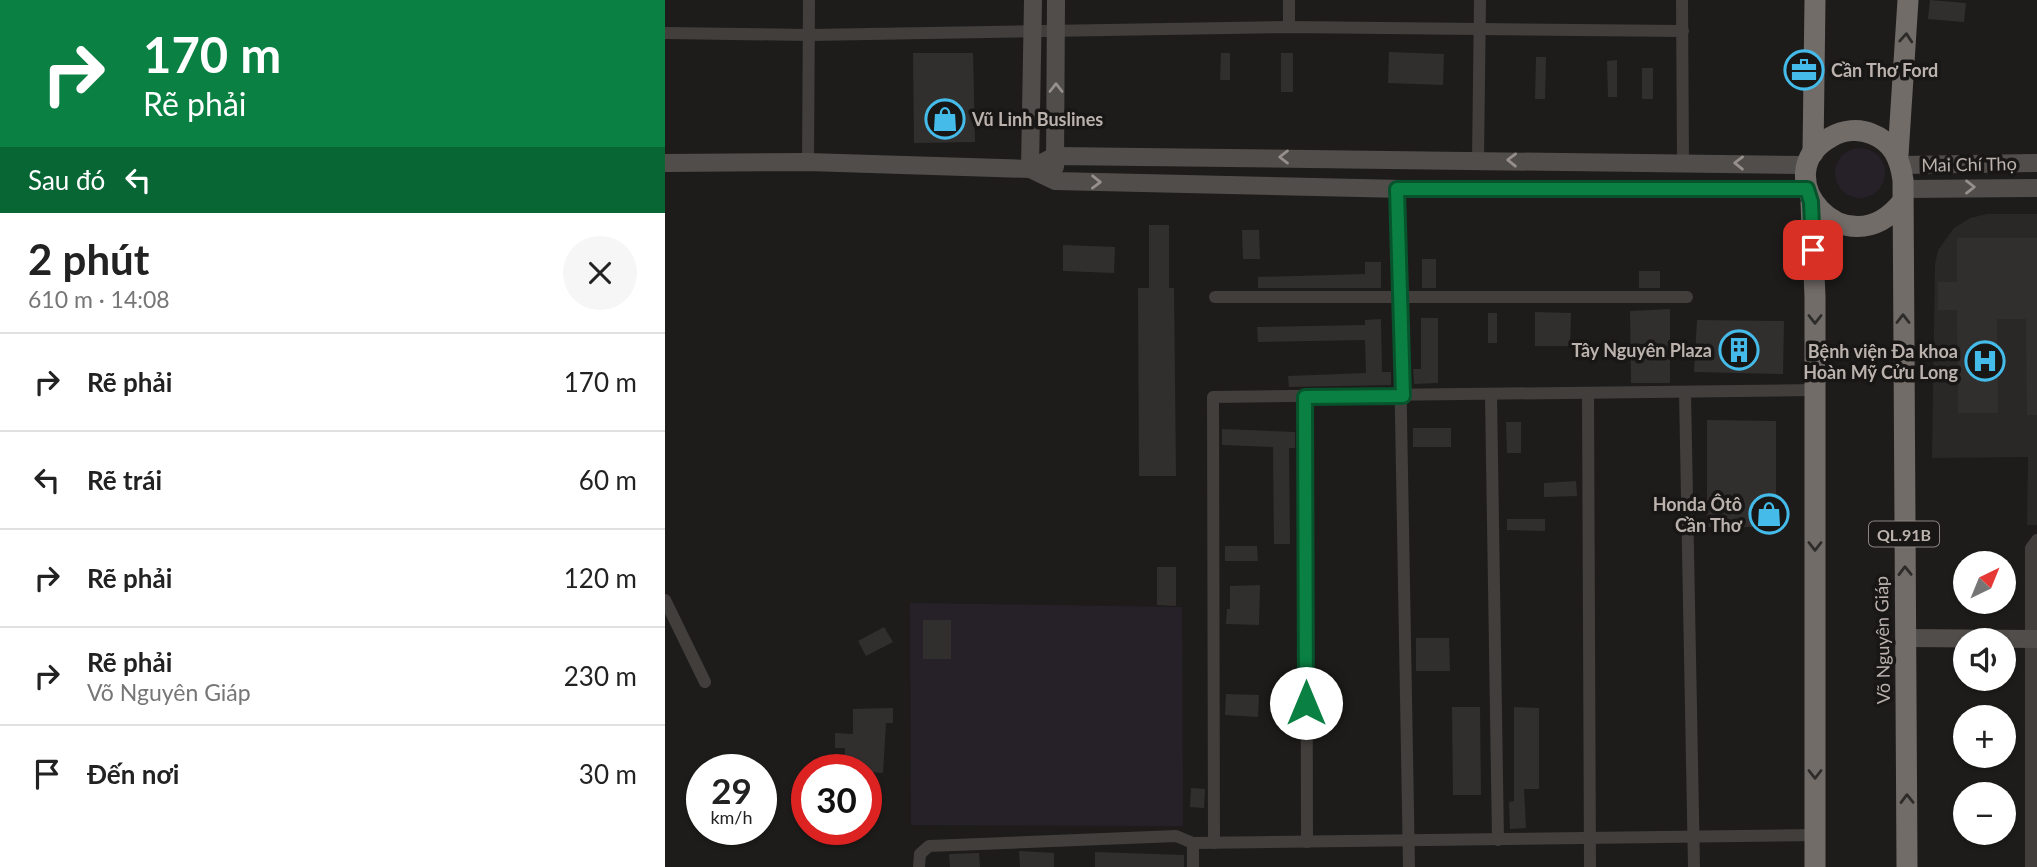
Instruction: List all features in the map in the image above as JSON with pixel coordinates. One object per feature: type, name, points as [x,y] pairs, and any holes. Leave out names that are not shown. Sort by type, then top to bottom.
[{"type":"highway","points":[[1815,0],[1809,195],[1815,390],[1815,867]]},
{"type":"highway","name":"QL.91B","points":[[1902,195],[1899,160],[1908,0]]},
{"type":"highway","points":[[1810,159],[1824,141],[1839,132],[1855,130],[1884,140],[1899,160]]},
{"type":"highway","points":[[1809,195],[1823,215],[1837,224],[1854,227],[1869,225],[1882,218],[1902,195]]},
{"type":"highway","name":"Võ Nguyên Giáp","points":[[1902,195],[1907,867]]},
{"type":"street","points":[[808,162],[809,0]]},
{"type":"street","points":[[1030,169],[1033,0]]},
{"type":"street","points":[[1055,181],[1056,0]]},
{"type":"street","points":[[1289,0],[1289,27]]},
{"type":"street","points":[[1478,159],[1480,0]]},
{"type":"street","points":[[1682,0],[1683,162]]},
{"type":"street","points":[[665,33],[809,35],[1033,29],[1289,27],[1683,31]]},
{"type":"street","points":[[1030,169],[1055,156],[1683,162],[1810,159]]},
{"type":"street","name":"Mai Chí Thọ","points":[[1899,160],[2037,163]]},
{"type":"street","points":[[665,163],[808,162],[1030,169],[1055,181],[1809,195]]},
{"type":"street","name":"Mai Chí Thọ","points":[[1902,195],[2037,188]]},
{"type":"street","points":[[1397,189],[1403,396],[1409,867]]},
{"type":"street","points":[[1215,297],[1686,297]]},
{"type":"street","points":[[1214,844],[1213,397],[1815,390]]},
{"type":"street","points":[[1685,392],[1694,867]]},
{"type":"street","points":[[1588,393],[1590,867]]},
{"type":"street","points":[[1492,394],[1498,840]]},
{"type":"street","points":[[1305,397],[1307,842]]},
{"type":"street","points":[[2031,867],[2035,639],[2031,548],[2037,540]]},
{"type":"street","points":[[665,600],[705,682]]},
{"type":"street","points":[[1905,638],[2035,639]]},
{"type":"street","points":[[919,867],[920,854],[929,846],[1176,836],[1193,844],[1214,844],[1815,835]]},
{"type":"street","points":[[1192,867],[1193,844]]},
{"type":"shaded area","points":[[1860,148],[1877,156],[1885,173],[1877,190],[1860,198],[1843,190],[1835,173],[1843,156]]},
{"type":"shaded area","name":"Bệnh viện Đa khoa Hoàn Mỹ Cửu Long","points":[[1987,214],[2037,214],[2037,525],[2027,525],[2028,457],[1932,458],[1935,264],[1938,250],[1954,228],[1970,218]]},
{"type":"shaded area","points":[[910,603],[1182,607],[1183,826],[911,825]]},
{"type":"building","points":[[1930,0],[1966,3],[1964,22],[1928,19]]},
{"type":"building","points":[[1389,52],[1444,54],[1443,85],[1388,83]]},
{"type":"building","points":[[913,53],[973,53],[975,142],[914,143]]},
{"type":"building","points":[[1221,53],[1230,53],[1230,80],[1220,80]]},
{"type":"building","points":[[1281,53],[1293,53],[1293,92],[1281,92]]},
{"type":"building","points":[[1536,57],[1546,57],[1545,99],[1535,99]]},
{"type":"building","points":[[1617,60],[1617,97],[1608,97],[1607,61]]},
{"type":"building","points":[[1642,68],[1653,68],[1653,99],[1642,99]]},
{"type":"building","points":[[1149,225],[1169,225],[1169,288],[1174,288],[1176,476],[1139,476],[1138,288],[1149,288]]},
{"type":"building","points":[[1242,230],[1259,230],[1260,259],[1243,259]]},
{"type":"building","points":[[1957,238],[2037,238],[2037,415],[2027,415],[2026,319],[1997,319],[1998,413],[1958,413],[1957,310],[1938,310],[1938,282],[1957,282]]},
{"type":"building","points":[[1063,245],[1115,247],[1114,273],[1063,271]]},
{"type":"building","points":[[1422,259],[1436,259],[1436,288],[1422,288]]},
{"type":"building","points":[[1365,262],[1381,262],[1381,288],[1258,288],[1258,277],[1365,274]]},
{"type":"building","points":[[1639,271],[1660,271],[1660,288],[1639,288]]},
{"type":"building","points":[[1670,309],[1670,383],[1631,383],[1630,311]]},
{"type":"building","points":[[1535,312],[1571,313],[1570,346],[1535,346]]},
{"type":"building","points":[[1488,313],[1497,313],[1497,343],[1488,343]]},
{"type":"building","points":[[1421,318],[1438,318],[1438,383],[1414,384],[1413,369],[1421,369]]},
{"type":"building","points":[[1381,319],[1382,372],[1391,372],[1391,385],[1289,387],[1288,376],[1366,373],[1365,340],[1258,342],[1257,327],[1365,325],[1365,320]]},
{"type":"building","name":"Tây Nguyên Plaza","points":[[1697,320],[1784,321],[1783,374],[1694,372]]},
{"type":"building","points":[[1707,420],[1776,421],[1776,527],[1707,527]]},
{"type":"building","points":[[1506,422],[1521,422],[1521,453],[1507,453]]},
{"type":"building","points":[[1413,428],[1451,428],[1451,447],[1413,447]]},
{"type":"building","points":[[1222,429],[1295,432],[1295,448],[1289,448],[1290,544],[1274,544],[1273,447],[1222,445]]},
{"type":"building","points":[[1576,481],[1577,496],[1544,497],[1544,483]]},
{"type":"building","points":[[1507,519],[1545,519],[1545,531],[1507,530]]},
{"type":"building","points":[[1225,546],[1257,546],[1258,561],[1225,561]]},
{"type":"building","points":[[1157,567],[1176,567],[1176,606],[1157,605]]},
{"type":"building","points":[[1260,585],[1259,625],[1226,624],[1227,609],[1230,609],[1230,586]]},
{"type":"building","points":[[923,620],[951,620],[951,659],[923,659]]},
{"type":"building","points":[[884,627],[893,642],[866,656],[858,641]]},
{"type":"building","points":[[1416,638],[1449,638],[1450,671],[1416,671]]},
{"type":"building","points":[[1226,694],[1259,695],[1258,717],[1225,715]]},
{"type":"building","points":[[1452,707],[1480,707],[1481,795],[1453,795]]},
{"type":"building","points":[[1514,707],[1539,708],[1539,789],[1524,789],[1526,828],[1510,829],[1509,802],[1514,801]]},
{"type":"building","points":[[893,708],[893,723],[886,723],[883,773],[882,754],[845,754],[845,748],[835,748],[835,733],[853,734],[853,709]]},
{"type":"building","points":[[1191,788],[1205,789],[1204,808],[1190,807]]},
{"type":"building","points":[[1019,851],[1054,853],[1054,867],[1020,867]]},
{"type":"building","points":[[1095,852],[1184,855],[1184,867],[1095,867]]},
{"type":"building","points":[[979,853],[980,867],[950,867],[949,854]]},
{"type":"place","name":"Cần Thơ Ford","points":[[1804,70]]},
{"type":"place","name":"Vũ Linh Buslines","points":[[945,119]]},
{"type":"place","name":"Tây Nguyên Plaza","points":[[1739,350]]},
{"type":"place","name":"Bệnh viện Đa khoa Hoàn Mỹ Cửu Long","points":[[1985,361]]},
{"type":"place","name":"Honda Ôtô Cần Thơ","points":[[1769,514]]},
{"type":"route","points":[[1306,703],[1305,397],[1403,396],[1397,189],[1807,189],[1811,202],[1813,250]]}]
